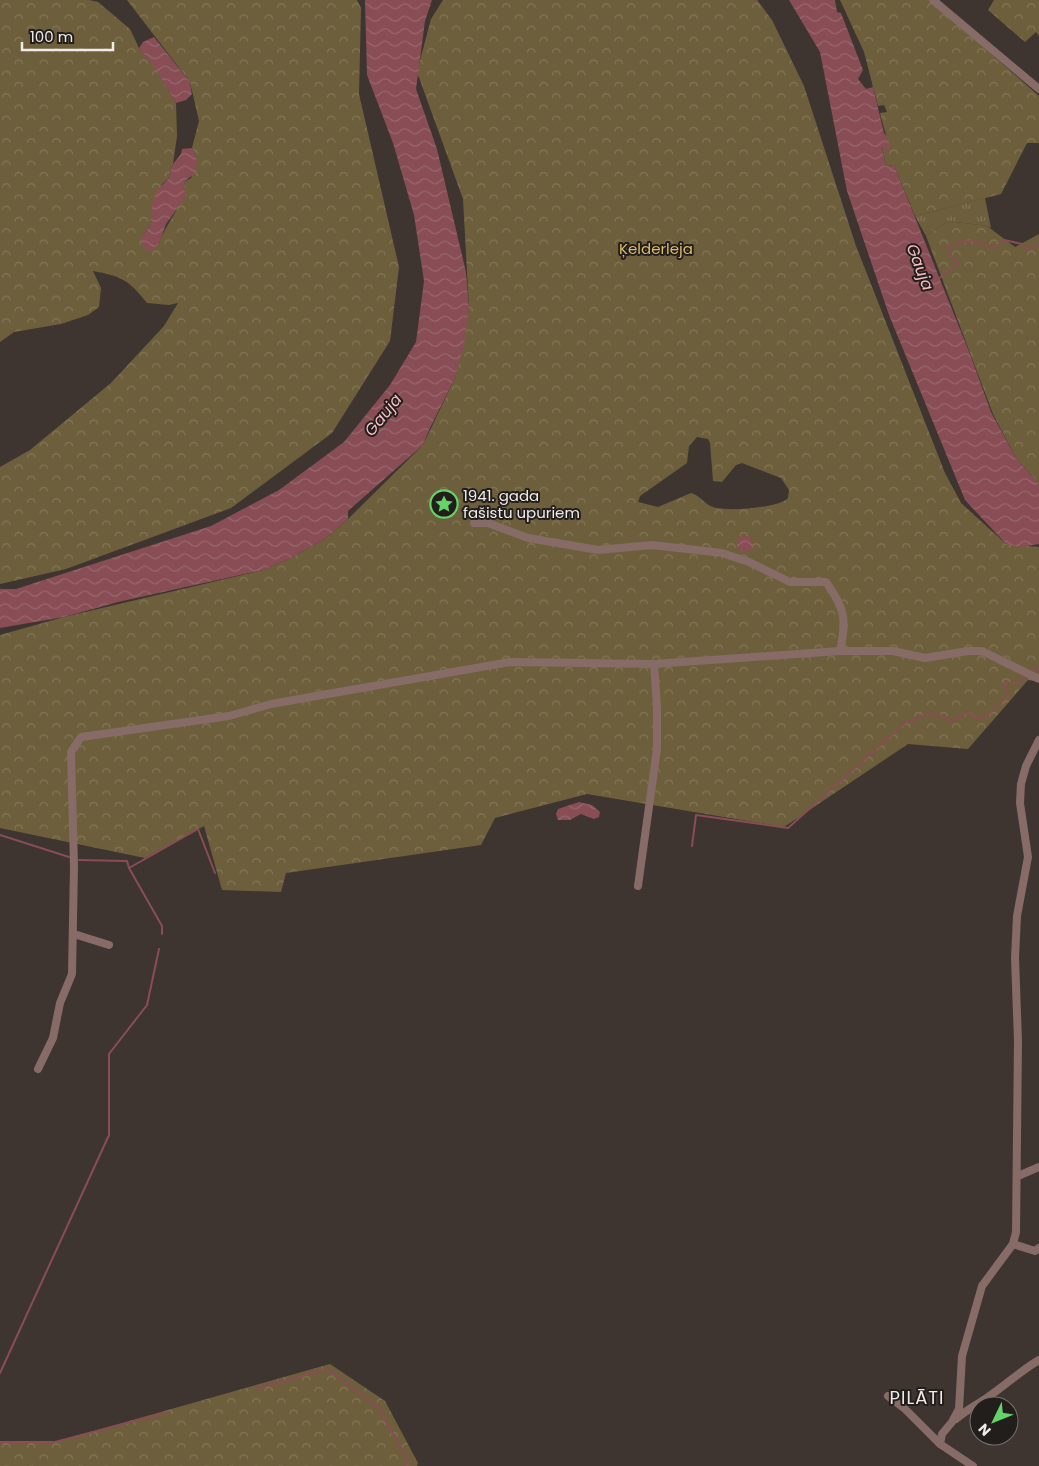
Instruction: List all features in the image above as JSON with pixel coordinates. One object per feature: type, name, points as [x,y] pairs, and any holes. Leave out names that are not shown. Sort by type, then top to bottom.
[{"type":"street","points":[[933,0],[1039,89]]},
{"type":"street","points":[[474,523],[488,523],[528,538],[598,550],[652,545],[722,553],[749,562],[790,582],[826,582],[840,602],[845,627],[840,651]]},
{"type":"street","points":[[38,1069],[53,1038],[60,1003],[72,974],[74,866],[71,752],[80,737],[229,716],[271,704],[510,662],[654,664],[840,651],[893,651],[925,658],[968,651],[982,651],[1039,679]]},
{"type":"street","points":[[638,886],[656,749],[657,707],[654,664]]},
{"type":"street","points":[[952,1422],[959,1409],[962,1356],[982,1286],[1013,1244],[1016,1232],[1018,1176],[1015,958],[1017,916],[1028,857],[1020,803],[1021,784],[1026,766],[1039,740]]},
{"type":"street","points":[[74,934],[109,945]]},
{"type":"street","points":[[1018,1176],[1039,1168]]},
{"type":"street","points":[[1013,1244],[1035,1251],[1039,1248]]},
{"type":"street","points":[[940,1444],[942,1434],[952,1422],[965,1411],[988,1398],[1020,1371],[1039,1360]]},
{"type":"street","points":[[888,1396],[904,1408],[940,1444],[973,1466]]},
{"type":"green space","points":[[0,0],[89,0],[98,2],[130,29],[139,48],[157,70],[176,103],[177,136],[173,164],[168,179],[162,184],[151,224],[142,236],[159,244],[182,198],[184,182],[191,178],[197,159],[192,148],[199,121],[190,82],[127,0],[357,0],[361,8],[359,94],[399,267],[390,341],[332,433],[231,508],[66,569],[0,584],[0,467],[30,450],[111,383],[164,326],[178,303],[169,305],[147,303],[124,280],[93,271],[101,288],[99,307],[88,315],[61,324],[14,332],[0,342]]},
{"type":"green space","name":"Ķelderleja","points":[[443,0],[757,0],[772,20],[804,86],[856,246],[945,473],[961,503],[1006,544],[1039,547],[1039,682],[1028,680],[968,749],[908,744],[784,827],[587,794],[495,818],[481,845],[286,873],[281,892],[222,890],[204,826],[145,858],[0,828],[0,635],[64,617],[263,570],[287,560],[326,538],[348,519],[423,445],[455,378],[469,308],[463,199],[417,72],[431,19]],"holes":[[[697,437],[708,439],[710,443],[713,481],[722,482],[736,465],[742,463],[781,478],[789,490],[788,498],[764,507],[740,509],[713,507],[691,493],[658,507],[638,502],[640,496],[687,463],[689,446]]]},
{"type":"green space","points":[[840,0],[930,0],[1039,96],[1039,143],[1027,143],[1001,194],[915,216],[894,165],[886,166],[882,146],[889,150],[888,141],[880,113],[887,112],[884,105],[878,106],[864,52]]},
{"type":"green space","points":[[994,0],[1039,0],[1039,36],[1036,32],[1025,42],[988,10]]},
{"type":"green space","points":[[985,198],[991,228],[948,221],[926,236],[915,216]]},
{"type":"green space","points":[[948,221],[987,226],[1015,247],[1039,234],[1039,484],[1016,458],[993,414],[926,236]]},
{"type":"green space","points":[[330,1364],[385,1401],[418,1463],[417,1466],[0,1466],[0,1442],[55,1442]]},
{"type":"water","name":"Gauja","points":[[365,0],[432,0],[425,21],[416,89],[437,149],[466,272],[469,308],[464,344],[455,378],[423,445],[348,511],[348,519],[326,538],[287,560],[263,570],[118,602],[64,617],[0,628],[0,589],[16,589],[211,526],[279,490],[344,442],[390,385],[416,342],[424,281],[414,215],[393,143],[367,75]]},
{"type":"water","name":"Gauja","points":[[789,0],[835,0],[837,12],[841,13],[863,70],[858,79],[866,89],[873,87],[884,133],[888,138],[890,151],[882,147],[886,166],[894,165],[970,354],[991,412],[1016,458],[1039,484],[1039,544],[1021,547],[1006,544],[965,500],[889,315],[847,191],[820,52]]},
{"type":"water","points":[[154,37],[190,82],[192,94],[186,100],[176,103],[157,71],[139,48],[143,42]]},
{"type":"water","points":[[192,148],[197,159],[196,172],[184,182],[185,198],[166,224],[159,244],[148,252],[142,244],[142,236],[151,224],[152,203],[157,190],[168,179],[173,164],[181,154],[182,149]]},
{"type":"water","points":[[745,536],[751,538],[753,544],[751,550],[745,552],[739,550],[737,544],[739,538]]},
{"type":"water","points":[[579,802],[592,805],[600,812],[599,817],[594,819],[581,814],[570,820],[558,820],[556,814],[558,809]]},
{"type":"waterway","name":"Gauja","points":[[938,279],[958,264],[947,248],[957,244],[975,241],[990,248],[999,245],[1004,240],[1022,244],[1027,249],[1039,245]]},
{"type":"waterway","points":[[1032,671],[1039,667]]},
{"type":"waterway","points":[[692,846],[696,815],[788,828],[905,723],[930,713],[943,716],[950,721],[968,712],[977,718],[987,716],[1009,694],[1003,683],[1018,683],[1026,676]]},
{"type":"waterway","points":[[162,934],[162,926],[129,868],[198,829],[215,873]]},
{"type":"waterway","points":[[0,835],[69,857]]},
{"type":"waterway","points":[[79,860],[127,861],[129,868]]},
{"type":"waterway","points":[[0,1373],[109,1135],[109,1054],[147,1005],[159,949]]},
{"type":"waterway","points":[[256,1389],[327,1369],[378,1407],[409,1462],[405,1466]]},
{"type":"waterway","points":[[0,1442],[55,1442],[169,1412]]},
{"type":"place","name":"1941. gada fašistu upuriem","points":[[444,504]]},
{"type":"district","name":"PILĀTI","points":[[917,1397]]}]
